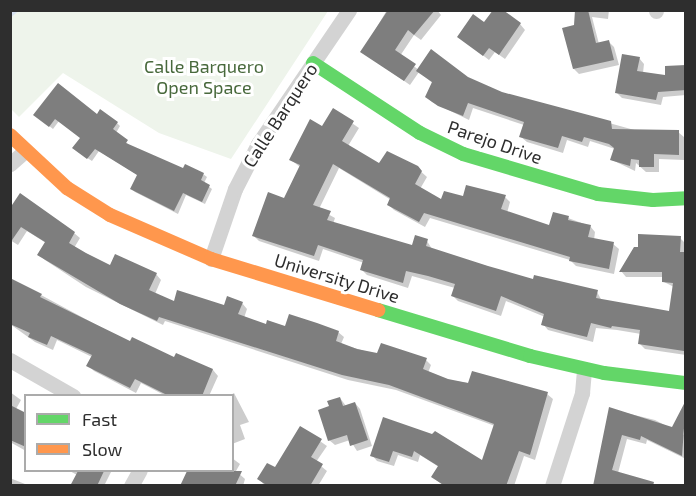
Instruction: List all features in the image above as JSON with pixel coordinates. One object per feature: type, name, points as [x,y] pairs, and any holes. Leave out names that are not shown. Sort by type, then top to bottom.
[{"type":"street","name":"Calle Barquero","points":[[211,259],[235,189],[258,144],[349,10]]},
{"type":"street","name":"Parejo Drive","points":[[313,63],[420,133],[463,154],[598,194],[653,200],[686,198]]},
{"type":"street","name":"University Drive","points":[[10,135],[67,188],[110,215],[211,259],[584,369],[686,383]]},
{"type":"street","points":[[10,164],[25,151]]},
{"type":"street","points":[[10,360],[70,394]]},
{"type":"street","points":[[552,486],[582,393],[584,369]]},
{"type":"street","points":[[131,486],[139,472]]},
{"type":"green space","name":"Calle Barquero Open Space","points":[[10,11],[328,11],[231,159],[159,133],[63,73],[19,117],[11,109]]},
{"type":"building","points":[[388,10],[435,10],[414,35],[408,30],[395,50],[416,64],[404,81],[360,52]]},
{"type":"building","points":[[493,10],[503,10],[521,23],[499,55],[489,48],[483,56],[457,37],[473,14],[484,22]]},
{"type":"building","points":[[575,10],[588,10],[596,43],[609,40],[614,60],[573,69],[562,28],[574,25]]},
{"type":"building","points":[[431,49],[468,77],[502,92],[611,121],[612,129],[679,130],[679,155],[654,154],[654,167],[639,167],[639,160],[631,159],[630,166],[610,160],[614,148],[609,144],[584,137],[582,142],[562,136],[558,148],[519,137],[524,122],[468,103],[463,116],[438,106],[425,97],[432,82],[416,71]]},
{"type":"building","points":[[622,54],[640,57],[637,71],[665,75],[665,66],[686,65],[686,90],[658,92],[656,100],[615,93]]},
{"type":"building","points":[[58,83],[97,114],[100,109],[118,122],[113,129],[128,140],[126,143],[183,168],[185,164],[204,173],[201,180],[210,185],[202,202],[183,193],[174,211],[130,189],[137,175],[95,149],[87,159],[72,148],[80,138],[55,119],[49,127],[33,115]]},
{"type":"building","points":[[333,108],[354,121],[342,141],[379,163],[387,151],[418,166],[422,171],[415,184],[441,199],[444,191],[463,196],[466,185],[506,195],[501,209],[549,225],[553,212],[569,216],[568,220],[591,225],[588,237],[614,242],[609,269],[569,261],[570,257],[424,213],[419,222],[387,205],[390,198],[333,164],[313,205],[331,211],[327,220],[412,245],[415,235],[428,239],[426,246],[488,266],[533,279],[534,275],[598,290],[596,298],[669,311],[673,283],[662,282],[662,272],[619,272],[634,247],[638,247],[638,234],[681,236],[680,252],[686,252],[684,351],[638,344],[640,330],[612,326],[611,328],[591,323],[587,337],[566,332],[541,325],[544,314],[501,296],[496,311],[451,296],[455,284],[406,271],[403,283],[360,270],[363,260],[318,245],[314,256],[252,236],[268,192],[284,198],[300,165],[289,160],[310,119],[322,126]]},
{"type":"building","points":[[20,193],[75,232],[69,243],[86,253],[110,265],[115,254],[157,273],[149,290],[174,301],[177,290],[224,305],[227,296],[243,302],[238,314],[266,324],[267,320],[285,326],[289,314],[339,331],[336,341],[357,349],[377,353],[381,343],[427,358],[423,369],[448,379],[468,383],[472,371],[548,392],[530,455],[519,451],[506,486],[445,486],[431,477],[438,466],[414,451],[412,457],[393,451],[389,462],[370,456],[383,417],[432,434],[435,431],[482,460],[494,424],[389,385],[342,375],[159,317],[157,321],[120,304],[37,255],[45,242],[21,227],[10,243],[10,208]]},
{"type":"building","points":[[10,278],[42,294],[40,297],[130,341],[132,337],[174,357],[176,353],[213,369],[203,394],[165,394],[135,379],[130,388],[86,366],[92,355],[51,336],[47,345],[28,337],[30,333],[10,324]]},
{"type":"building","points":[[340,397],[343,406],[355,402],[368,440],[350,446],[347,435],[328,441],[318,410],[329,406],[327,401]]},
{"type":"building","points":[[686,400],[682,456],[641,436],[640,440],[622,435],[612,470],[654,482],[653,486],[593,486],[609,407],[672,427]]},
{"type":"building","points":[[10,405],[24,412],[24,446],[10,440]]},
{"type":"building","points":[[300,426],[322,439],[311,457],[323,464],[310,486],[268,486],[257,479],[267,463],[275,467]]},
{"type":"building","points":[[242,471],[235,486],[180,486],[187,472]]},
{"type":"building","points":[[77,472],[104,472],[97,486],[70,486]]},
{"type":"waterway","points":[[10,14],[15,10]]},
{"type":"traffic: fast","points":[[313,63],[420,133],[463,154],[598,194],[653,200],[686,198]]},
{"type":"traffic: fast","points":[[378,310],[530,356],[604,373],[686,383]]},
{"type":"traffic: slow","points":[[10,135],[67,188],[110,215],[211,259],[378,310]]}]
